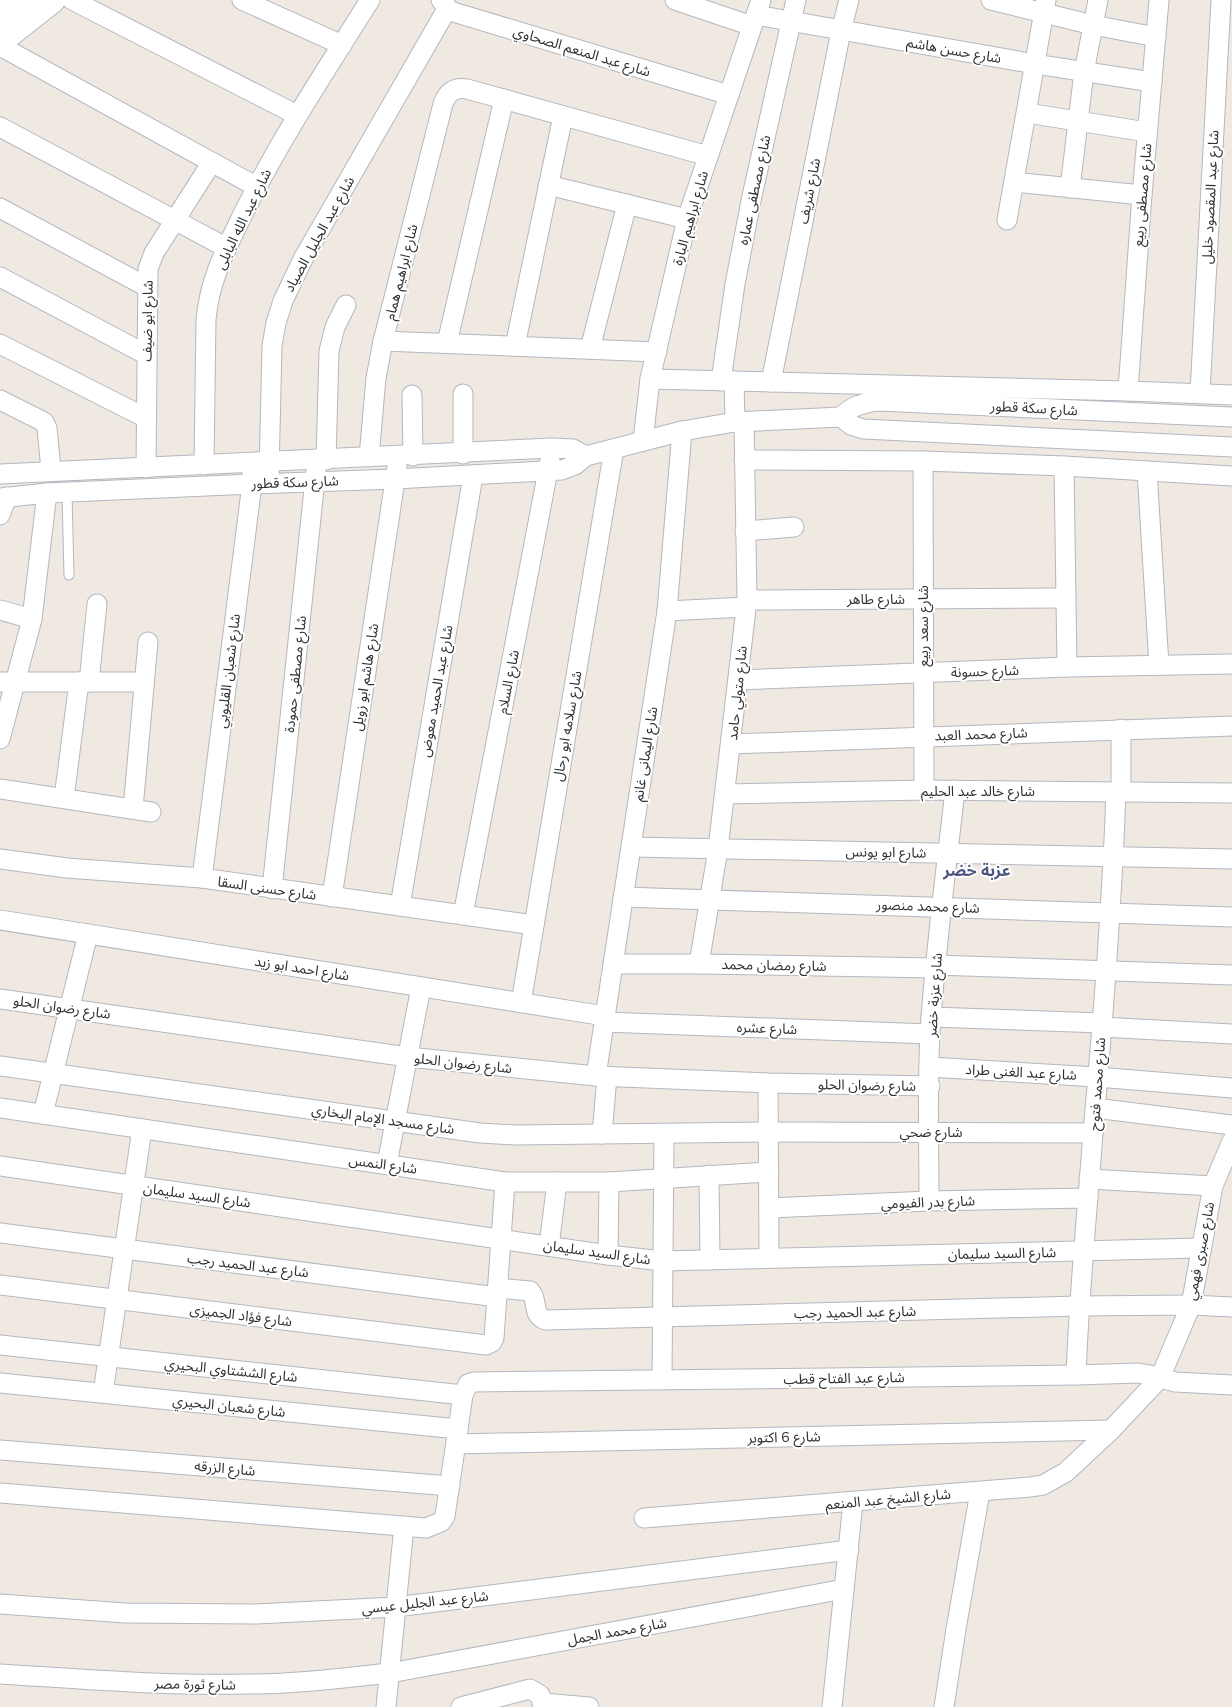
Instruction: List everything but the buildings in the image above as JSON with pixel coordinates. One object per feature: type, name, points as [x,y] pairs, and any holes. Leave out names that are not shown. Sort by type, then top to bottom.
[{"type":"street","points":[[72,0],[297,115]]},
{"type":"street","points":[[242,0],[342,45]]},
{"type":"street","name":"شارع عبد الله البابلى","points":[[204,465],[206,319],[212,282],[257,187],[297,115],[370,0]]},
{"type":"street","name":"شارع حسن هاشم","points":[[675,0],[841,31],[1152,82]]},
{"type":"street","name":"شارع مصطفى عماره","points":[[739,421],[728,381],[735,284],[748,214],[796,0]]},
{"type":"street","name":"شارع شريف","points":[[770,382],[841,31],[849,0]]},
{"type":"street","points":[[991,0],[1045,6],[1093,24],[1156,37]]},
{"type":"street","points":[[1070,188],[1084,72],[1098,0]]},
{"type":"street","name":"شارع مصطفى ربيع","points":[[1128,391],[1142,195],[1159,0]]},
{"type":"street","name":"شارع عبد المقصود خليل","points":[[1200,393],[1221,0]]},
{"type":"street","name":"شارع عبد المنعم الصحاوي","points":[[444,4],[460,14],[729,94]]},
{"type":"street","name":"شارع عبد الجليل الصياد","points":[[261,462],[272,346],[283,300],[292,279],[444,4]]},
{"type":"street","points":[[0,41],[23,5]]},
{"type":"street","points":[[1007,220],[1045,6]]},
{"type":"street","name":"شارع ابراهيم البارة","points":[[643,441],[650,379],[687,219],[756,14]]},
{"type":"street","points":[[0,46],[257,187]]},
{"type":"street","name":"شارع ابراهيم همام","points":[[369,457],[376,378],[383,341],[443,104],[448,94],[462,88],[504,99]]},
{"type":"street","points":[[447,344],[504,99],[708,156]]},
{"type":"street","points":[[1026,114],[1148,132]]},
{"type":"street","points":[[515,346],[563,116]]},
{"type":"street","points":[[0,127],[227,248]]},
{"type":"street","name":"شارع ابو ضيف","points":[[146,468],[147,277],[150,261],[212,162]]},
{"type":"street","points":[[1014,182],[1142,195]]},
{"type":"street","points":[[548,185],[687,219]]},
{"type":"street","points":[[590,349],[627,204]]},
{"type":"street","points":[[0,208],[147,287]]},
{"type":"street","points":[[0,277],[147,355]]},
{"type":"street","name":"شارع مصطفى حمودة","points":[[272,889],[316,482],[321,460],[329,351],[335,327],[346,305]]},
{"type":"street","points":[[383,341],[657,352]]},
{"type":"street","points":[[0,344],[146,418]]},
{"type":"street","points":[[650,379],[1232,395]]},
{"type":"street","points":[[463,394],[463,454]]},
{"type":"street","name":"شارع هاشم ابو زويل","points":[[332,898],[395,480],[406,456],[412,395]]},
{"type":"street","points":[[0,400],[44,422],[47,428],[50,470]]},
{"type":"street","name":"شارع سكة قطور","points":[[4,498],[67,492],[260,483],[395,480],[547,472],[562,470],[575,465],[586,456],[682,430],[739,421],[841,417],[851,408],[863,403],[877,402],[1232,417]]},
{"type":"street","points":[[841,417],[851,425],[863,429],[1232,447]]},
{"type":"street","name":"شارع متولي حامد","points":[[699,964],[718,849],[746,604],[744,460],[739,421]]},
{"type":"street","name":"شارع اليمانى غانم","points":[[602,1134],[601,1077],[604,1019],[667,611],[682,430]]},
{"type":"street","name":"شارع سكة قطور","points":[[0,474],[50,470],[146,468],[463,454],[552,448],[573,450],[586,456]]},
{"type":"street","name":"شارع السلام","points":[[463,915],[552,448]]},
{"type":"street","name":"شارع سلامه ابو رحال","points":[[520,1003],[614,449]]},
{"type":"street","points":[[744,460],[923,461],[1064,466],[1232,476]]},
{"type":"street","name":"شارع سعد ربيع","points":[[923,461],[924,790]]},
{"type":"street","name":"شارع شعبان القليوبي","points":[[202,878],[260,483],[261,462]]},
{"type":"street","points":[[1064,466],[1067,667]]},
{"type":"street","points":[[1147,471],[1159,665]]},
{"type":"street","name":"شارع عبد الحميد معوض","points":[[400,906],[473,476]]},
{"type":"street","points":[[0,738],[8,682],[32,619],[47,493]]},
{"type":"street","points":[[0,515],[4,498]]},
{"type":"street","points":[[745,531],[794,527]]},
{"type":"street","name":"شارع طاهر","points":[[667,611],[746,604],[922,599],[1066,598]]},
{"type":"street","points":[[64,798],[97,604]]},
{"type":"street","points":[[0,610],[32,619]]},
{"type":"street","points":[[0,788],[142,810],[144,682],[148,642]]},
{"type":"street","name":"شارع حسونة","points":[[738,680],[1067,667],[1232,664]]},
{"type":"street","points":[[8,682],[144,682]]},
{"type":"street","name":"شارع محمد العبد","points":[[731,744],[1232,726]]},
{"type":"street","name":"شارع محمد فتوح","points":[[1076,1375],[1078,1306],[1098,1077],[1121,729]]},
{"type":"street","name":"شارع خالد عبد الحليم","points":[[725,794],[924,790],[1232,793]]},
{"type":"street","name":"شارع عزبة خضر","points":[[929,1201],[931,1025],[935,967],[955,790]]},
{"type":"street","name":"شارع ابو يونس","points":[[631,847],[1232,859]]},
{"type":"street","name":"شارع حسنى السقا","points":[[0,860],[67,868],[202,878],[332,898],[534,925]]},
{"type":"street","name":"شارع محمد منصور","points":[[623,897],[1232,917]]},
{"type":"street","name":"شارع احمد ابو زيد","points":[[0,920],[520,1003],[604,1019]]},
{"type":"street","points":[[43,1114],[88,934]]},
{"type":"street","name":"شارع رمضان محمد","points":[[613,964],[935,967],[1232,975]]},
{"type":"street","points":[[387,1164],[422,987]]},
{"type":"street","name":"شارع رضوان الحلو","points":[[0,999],[408,1057],[601,1077],[768,1083],[929,1077]]},
{"type":"street","name":"شارع عشره","points":[[604,1019],[931,1025],[1101,1025],[1232,1034]]},
{"type":"street","name":"شارع مسجد الإمام البخاري","points":[[0,1066],[480,1133],[516,1135],[769,1132]]},
{"type":"street","name":"شارع عبد الغنى طراد","points":[[929,1077],[1098,1077],[1232,1088]]},
{"type":"street","points":[[768,1083],[769,1258]]},
{"type":"street","name":"شارع النمس","points":[[0,1108],[505,1182],[609,1182],[769,1172]]},
{"type":"street","points":[[1095,1108],[1232,1125]]},
{"type":"street","points":[[103,1393],[142,1129]]},
{"type":"street","name":"شارع ضحي","points":[[769,1132],[1093,1133]]},
{"type":"street","points":[[662,1380],[664,1134]]},
{"type":"street","name":"شارع صبرى فهمي","points":[[1111,1430],[1160,1378],[1191,1304],[1213,1186],[1232,1141]]},
{"type":"street","name":"شارع السيد سليمان","points":[[0,1166],[608,1255],[663,1261],[1200,1248]]},
{"type":"street","points":[[709,1175],[710,1260]]},
{"type":"street","points":[[1089,1179],[1213,1186]]},
{"type":"street","points":[[497,1293],[505,1182]]},
{"type":"street","points":[[549,1246],[556,1182]]},
{"type":"street","points":[[608,1255],[609,1182]]},
{"type":"street","name":"شارع بدر الفيومي","points":[[769,1208],[929,1201],[1088,1198]]},
{"type":"street","name":"شارع عبد الحميد رجب","points":[[0,1233],[497,1293],[530,1291],[534,1297],[538,1317],[546,1320],[1078,1306],[1191,1304],[1232,1307]]},
{"type":"street","name":"شارع فؤاد الجميزى","points":[[0,1284],[482,1345],[489,1344],[494,1338],[497,1293]]},
{"type":"street","name":"شارع الششتاوي البحيري","points":[[0,1345],[463,1395]]},
{"type":"street","name":"شارع عبد الفتاح قطب","points":[[463,1395],[468,1384],[474,1382],[1138,1373],[1175,1382],[1232,1385]]},
{"type":"street","name":"شارع شعبان البحيري","points":[[0,1382],[457,1437]]},
{"type":"street","points":[[0,1493],[426,1528],[440,1522],[445,1516],[463,1395]]},
{"type":"street","name":"شارع 6 اكتوبر","points":[[457,1437],[1111,1430]]},
{"type":"street","name":"شارع الشيخ عبد المنعم","points":[[644,1518],[980,1492],[1043,1485],[1055,1480],[1066,1472],[1111,1430]]},
{"type":"street","name":"شارع الزرقه","points":[[0,1450],[450,1486]]},
{"type":"street","points":[[944,1707],[980,1492]]},
{"type":"street","points":[[832,1707],[854,1502]]},
{"type":"street","points":[[386,1707],[404,1526]]},
{"type":"street","name":"شارع عبد الجليل عيسي","points":[[0,1604],[125,1613],[256,1614],[396,1607],[848,1550]]},
{"type":"street","name":"شارع محمد الجمل","points":[[390,1673],[844,1590]]},
{"type":"street","name":"شارع ثورة مصر","points":[[0,1674],[176,1684],[248,1684],[319,1681],[390,1673]]},
{"type":"street","points":[[461,1707],[530,1689],[537,1692],[543,1705],[589,1707]]},
{"type":"lane","points":[[67,492],[69,576]]},
{"type":"district","name":"عزبة خضر","points":[[977,870]]}]
